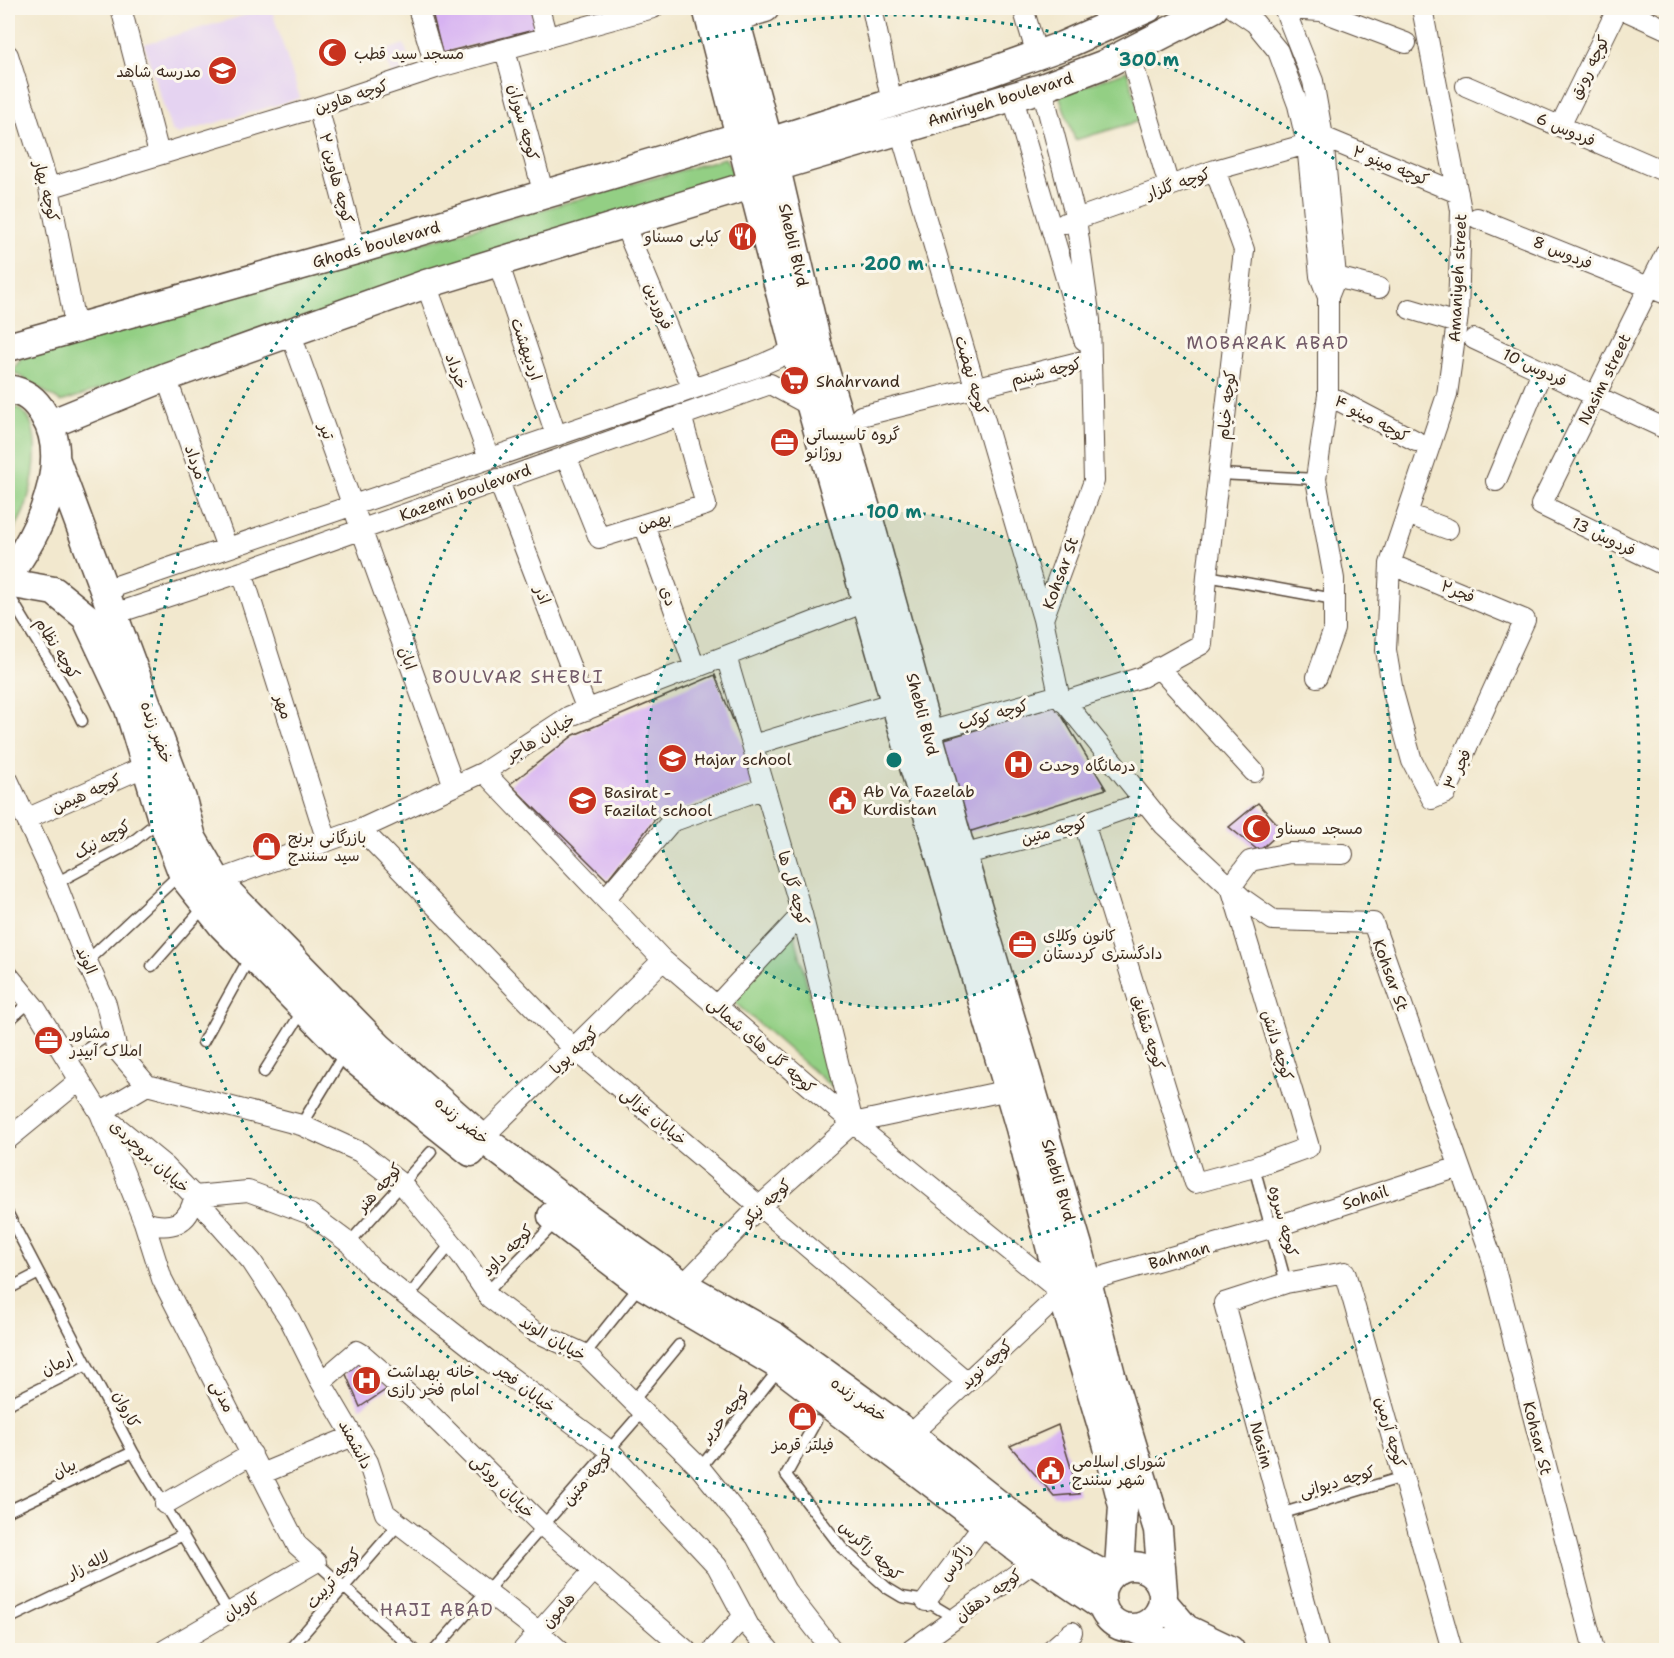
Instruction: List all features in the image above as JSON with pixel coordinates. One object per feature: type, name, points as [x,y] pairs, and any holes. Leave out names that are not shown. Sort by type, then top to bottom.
[{"type":"street","points":[[121,8],[159,154]]},
{"type":"street","points":[[418,8],[436,68]]},
{"type":"street","points":[[539,8],[547,39]]},
{"type":"street","name":"کوچه هاوین","points":[[49,188],[436,68],[653,8]]},
{"type":"street","name":"Shebli Blvd","points":[[707,8],[762,148],[753,184],[795,350],[1009,1090],[1074,1287],[1111,1375],[1158,1530],[1163,1597]]},
{"type":"street","points":[[734,12],[765,8]]},
{"type":"street","points":[[872,8],[892,103]]},
{"type":"street","points":[[1023,8],[1037,55]]},
{"type":"street","name":"Amiriyeh boulevard","points":[[762,148],[1037,55],[1105,16],[1148,8]]},
{"type":"street","name":"Amiriyeh boulevard","points":[[762,148],[900,130],[1012,98],[1042,88],[1129,51],[1163,19],[1214,8]]},
{"type":"street","points":[[1233,8],[1255,23],[1278,51],[1298,105],[1315,140],[1336,277],[1328,297]]},
{"type":"street","points":[[1317,678],[1334,629],[1334,579],[1316,479],[1328,395],[1328,297],[1320,276],[1313,81],[1284,8],[1321,10],[1406,43]]},
{"type":"street","name":"Amaniyeh street","points":[[1386,650],[1390,564],[1447,395],[1457,323],[1461,210],[1422,8]]},
{"type":"street","points":[[1619,8],[1666,29]]},
{"type":"street","name":"کوچه رونق","points":[[1560,126],[1619,8]]},
{"type":"street","name":"Shebli Blvd","points":[[734,12],[762,148],[962,855],[1041,1119],[1090,1381],[1123,1506],[1114,1573]]},
{"type":"street","name":"کوچه سوران","points":[[505,50],[544,195]]},
{"type":"street","points":[[1129,51],[1169,186]]},
{"type":"street","name":"کوچه بهار","points":[[8,55],[49,188],[76,329]]},
{"type":"street","name":"فردوس 6","points":[[1466,87],[1666,172]]},
{"type":"street","name":"Kohsar St","points":[[1042,88],[1076,219],[1090,320],[1094,481],[1042,619],[1061,699],[1164,825],[1231,887],[1273,920],[1373,923],[1492,1258],[1594,1650]]},
{"type":"street","name":"Kohsar St","points":[[1012,98],[1050,230],[1091,359]]},
{"type":"street","name":"کوچه هاوین ۲","points":[[318,106],[356,250]]},
{"type":"street","name":"کوچه نهضت","points":[[900,130],[1042,619]]},
{"type":"street","name":"کوچه گلزار","points":[[1050,230],[1215,170],[1315,140]]},
{"type":"street","name":"کوچه مینو ۲","points":[[1315,140],[1458,193]]},
{"type":"street","name":"Ghods boulevard","points":[[8,348],[544,195],[762,148]]},
{"type":"street","name":"کوچه خیام","points":[[1202,644],[1207,576],[1244,250],[1215,170]]},
{"type":"street","points":[[50,424],[166,377],[426,284],[753,184]]},
{"type":"street","name":"فردوس 8","points":[[1477,218],[1658,290]]},
{"type":"street","name":"فروردین","points":[[624,224],[693,388]]},
{"type":"street","name":"Nasim street","points":[[1541,505],[1596,395],[1658,290],[1666,253]]},
{"type":"street","name":"اردیبهشت","points":[[498,262],[556,435]]},
{"type":"street","points":[[1336,277],[1379,288]]},
{"type":"street","name":"خرداد","points":[[426,284],[489,459]]},
{"type":"street","points":[[1410,309],[1457,323]]},
{"type":"street","name":"تیر","points":[[290,332],[363,530]]},
{"type":"street","name":"فردوس 10","points":[[1474,339],[1666,429]]},
{"type":"street","name":"Kazemi boulevard","points":[[110,602],[227,548],[754,368],[795,350]]},
{"type":"street","name":"کوچه شبنم","points":[[861,416],[1091,359]]},
{"type":"street","points":[[1496,481],[1542,371]]},
{"type":"street","name":"مرداد","points":[[166,377],[227,548]]},
{"type":"street","name":"Kazemi boulevard","points":[[110,602],[242,572],[770,384],[812,406]]},
{"type":"street","points":[[8,390],[22,392],[31,398],[50,424],[55,439],[56,461],[45,506],[35,532],[21,558],[8,574]]},
{"type":"street","name":"کوچه مینو ۴","points":[[1328,395],[1416,441]]},
{"type":"street","name":"بهمن","points":[[566,456],[599,538],[706,505],[681,416]]},
{"type":"street","name":"خضر زنده","points":[[56,461],[182,799],[192,838],[212,893],[251,955],[346,1051],[533,1202],[641,1284],[775,1363],[1035,1561],[1103,1607]]},
{"type":"street","name":"اذر","points":[[498,480],[587,710]]},
{"type":"street","name":"فردوس 13","points":[[1541,505],[1666,566]]},
{"type":"street","points":[[1407,514],[1448,529]]},
{"type":"street","name":"دی","points":[[644,524],[695,668]]},
{"type":"street","name":"ابان","points":[[363,530],[454,786]]},
{"type":"street","name":"فجر۲","points":[[1390,564],[1526,620]]},
{"type":"street","name":"مهر","points":[[242,572],[327,841]]},
{"type":"street","name":"خضر زنده","points":[[8,583],[54,591],[86,617],[129,709],[162,819],[182,872],[212,893],[379,1047],[482,1138],[587,1217],[683,1285],[775,1337],[910,1435],[1055,1550],[1114,1573]]},
{"type":"street","name":"خیابان هاجر","points":[[212,893],[327,841],[361,829],[484,772],[570,717],[868,601]]},
{"type":"street","name":"فجر ۳","points":[[1386,650],[1393,692],[1412,761],[1432,799],[1440,798],[1446,793],[1526,620]]},
{"type":"street","name":"کوچه کوکب","points":[[928,732],[1142,677],[1202,644]]},
{"type":"street","name":"کوچه گل ها","points":[[726,656],[802,914],[853,1123]]},
{"type":"street","points":[[1158,667],[1254,772]]},
{"type":"street","points":[[753,745],[895,702]]},
{"type":"street","name":"کوچه هیمن","points":[[26,819],[146,766]]},
{"type":"street","name":"کوچه گل های شمالی","points":[[484,772],[663,960],[853,1123],[1074,1287]]},
{"type":"street","name":"الوند","points":[[8,780],[56,883],[106,1004],[117,1050],[147,1085]]},
{"type":"street","points":[[605,899],[671,822],[765,788]]},
{"type":"street","name":"کوچه متین","points":[[962,855],[1084,823],[1145,802]]},
{"type":"street","name":"کوچه شقایق","points":[[1084,823],[1195,1183],[1254,1167]]},
{"type":"street","name":"خیابان غزالی","points":[[361,829],[575,1050],[967,1382]]},
{"type":"street","points":[[1231,887],[1250,861],[1290,853],[1343,854]]},
{"type":"street","name":"کوچه دانش","points":[[1231,887],[1309,1147],[1254,1167]]},
{"type":"street","points":[[716,1006],[802,914]]},
{"type":"street","name":"کوچه پویا","points":[[482,1138],[575,1050],[663,960]]},
{"type":"street","name":"خیابان بروجردی","points":[[8,975],[30,1002],[100,1113],[144,1222],[162,1225],[183,1220],[192,1211],[194,1196],[165,1166],[100,1113]]},
{"type":"street","points":[[8,1139],[80,1080]]},
{"type":"street","points":[[100,1113],[147,1085]]},
{"type":"street","name":"خیابان الوند","points":[[147,1085],[301,1125],[360,1152],[403,1185],[451,1244],[490,1298],[534,1331],[585,1354],[700,1468],[756,1537],[786,1591],[832,1650]]},
{"type":"street","points":[[853,1123],[1009,1090]]},
{"type":"street","name":"کوچه نیکو","points":[[683,1285],[760,1206],[853,1123]]},
{"type":"street","name":"Sohail","points":[[1271,1228],[1460,1167]]},
{"type":"street","name":"خیابان فجر","points":[[194,1196],[248,1191],[310,1214],[349,1242],[372,1269],[609,1450],[717,1566],[755,1635],[769,1650]]},
{"type":"street","name":"دانشمند","points":[[194,1196],[252,1262],[290,1320],[321,1382],[368,1462],[385,1513],[559,1650]]},
{"type":"street","name":"مدنی","points":[[144,1222],[162,1279],[297,1545],[316,1562]]},
{"type":"street","name":"Bahman","points":[[1074,1287],[1271,1228]]},
{"type":"street","name":"کوچه آرمین","points":[[1286,1283],[1345,1272],[1452,1650]]},
{"type":"street","name":"Nasim","points":[[1286,1283],[1224,1303],[1318,1650]]},
{"type":"street","name":"کوچه نوید","points":[[910,1435],[1074,1287]]},
{"type":"street","name":"خیابان رودکی","points":[[321,1382],[357,1351],[426,1410],[545,1528],[686,1650]]},
{"type":"street","points":[[261,1474],[353,1436]]},
{"type":"street","points":[[165,1504],[252,1454]]},
{"type":"street","name":"زاگرس","points":[[926,1601],[985,1522]]},
{"type":"street","name":"کوچه دهقان","points":[[911,1650],[1035,1561]]},
{"type":"street","name":"کاویان","points":[[165,1650],[316,1562]]},
{"type":"street","points":[[1179,1650],[1135,1629],[1115,1623],[1103,1607],[1103,1586],[1114,1573],[1137,1567],[1146,1570],[1159,1583],[1163,1597],[1186,1629],[1230,1650]]},
{"type":"street","name":"هامون","points":[[523,1650],[594,1570]]},
{"type":"street","points":[[1135,1629],[1154,1620],[1163,1597]]},
{"type":"street","points":[[714,1650],[744,1616]]},
{"type":"street","points":[[1051,1650],[1072,1632]]},
{"type":"lane","points":[[1219,474],[1316,479]]},
{"type":"lane","points":[[1207,576],[1334,599]]},
{"type":"lane","name":"کوچه نظام","points":[[8,593],[34,640],[64,682],[82,721]]},
{"type":"lane","name":"کوچه نیک","points":[[56,883],[131,843],[162,819]]},
{"type":"lane","points":[[87,961],[182,872]]},
{"type":"lane","points":[[152,966],[212,893]]},
{"type":"lane","points":[[203,1042],[251,955]]},
{"type":"lane","points":[[8,1021],[30,1002]]},
{"type":"lane","points":[[264,1072],[304,1008]]},
{"type":"lane","points":[[68,1061],[113,1032]]},
{"type":"lane","points":[[301,1125],[346,1051]]},
{"type":"lane","name":"کوچه هنر","points":[[349,1242],[431,1152]]},
{"type":"lane","name":"کوچه سروه","points":[[1254,1167],[1286,1283]]},
{"type":"lane","name":"کاروان","points":[[8,1214],[133,1452],[229,1613]]},
{"type":"lane","name":"کوچه داود","points":[[487,1292],[549,1229]]},
{"type":"lane","points":[[408,1297],[451,1244]]},
{"type":"lane","points":[[8,1288],[39,1273]]},
{"type":"lane","points":[[585,1354],[641,1284]]},
{"type":"lane","name":"کوچه متین","points":[[435,1650],[545,1528],[609,1450],[679,1345]]},
{"type":"lane","name":"ارمان","points":[[8,1404],[87,1365]]},
{"type":"lane","name":"کوچه حریر","points":[[700,1468],[772,1378]]},
{"type":"lane","name":"کوچه زاگرس","points":[[816,1421],[786,1475],[819,1520],[864,1568],[887,1588],[902,1597],[926,1601],[956,1619]]},
{"type":"lane","name":"بیان","points":[[8,1511],[133,1452]]},
{"type":"lane","name":"کوچه دیوانی","points":[[1280,1514],[1403,1477]]},
{"type":"lane","name":"کوچه تربیت","points":[[296,1648],[399,1525]]},
{"type":"lane","name":"لاله زار","points":[[8,1620],[182,1536]]},
{"type":"lane","points":[[316,1562],[414,1650]]},
{"type":"shaded area","name":"مدرسه شاهد","points":[[271,8],[300,98],[178,134],[171,130],[144,44]]},
{"type":"shaded area","points":[[404,44],[412,67],[391,74],[384,51]]},
{"type":"green space","points":[[1127,71],[1143,120],[1075,140],[1059,95]]},
{"type":"green space","points":[[725,158],[738,181],[61,402],[12,371],[24,355]]},
{"type":"green space","points":[[8,406],[20,410],[29,418],[33,430],[35,461],[26,507],[8,539]]},
{"type":"green space","points":[[793,928],[833,1088],[727,996]]},
{"type":"building","points":[[431,8],[532,8],[538,29],[442,53]]},
{"type":"building","points":[[715,675],[758,783],[656,818],[607,880],[510,784],[574,735]]},
{"type":"building","name":"درمانگاه وحدت","points":[[1056,706],[1106,789],[965,833],[938,741]]},
{"type":"building","name":"مسجد مسناو","points":[[1258,803],[1283,830],[1259,851],[1229,827]]},
{"type":"building","name":"خانه بهداشت امام فخر رازی","points":[[362,1357],[390,1387],[360,1407],[345,1372]]},
{"type":"building","name":"شورای اسلامی شهر سنندج","points":[[1058,1425],[1079,1494],[1054,1496],[1010,1446]]},
{"type":"place","name":"مسجد سید قطب","points":[[333,53]]},
{"type":"place","name":"مدرسه شاهد","points":[[222,71]]},
{"type":"place","name":"کبابی مسناو","points":[[742,236]]},
{"type":"place","name":"Shahrvand","points":[[795,381]]},
{"type":"place","name":"گروه تاسیساتی روژانو","points":[[785,443]]},
{"type":"place","name":"Hajar school","points":[[673,759]]},
{"type":"place","name":"درمانگاه وحدت","points":[[1018,765]]},
{"type":"place","name":"Ab Va Fazelab Kurdistan","points":[[842,800]]},
{"type":"place","name":"Basirat - Fazilat school","points":[[583,801]]},
{"type":"place","name":"مسجد مسناو","points":[[1256,828]]},
{"type":"place","name":"بازرگانی برنج سید سنندج","points":[[267,846]]},
{"type":"place","name":"کانون وکلای دادگستری کردستان","points":[[1022,944]]},
{"type":"place","name":"مشاور املاک آبیدر","points":[[49,1041]]},
{"type":"place","name":"خانه بهداشت امام فخر رازی","points":[[366,1380]]},
{"type":"place","name":"فیلتر قرمز","points":[[803,1416]]},
{"type":"place","name":"شورای اسلامی شهر سنندج","points":[[1051,1470]]},
{"type":"district","name":"MOBARAK ABAD","points":[[1268,343]]},
{"type":"district","name":"BOULVAR SHEBLI","points":[[518,677]]},
{"type":"district","name":"HAJI ABAD","points":[[437,1610]]}]
